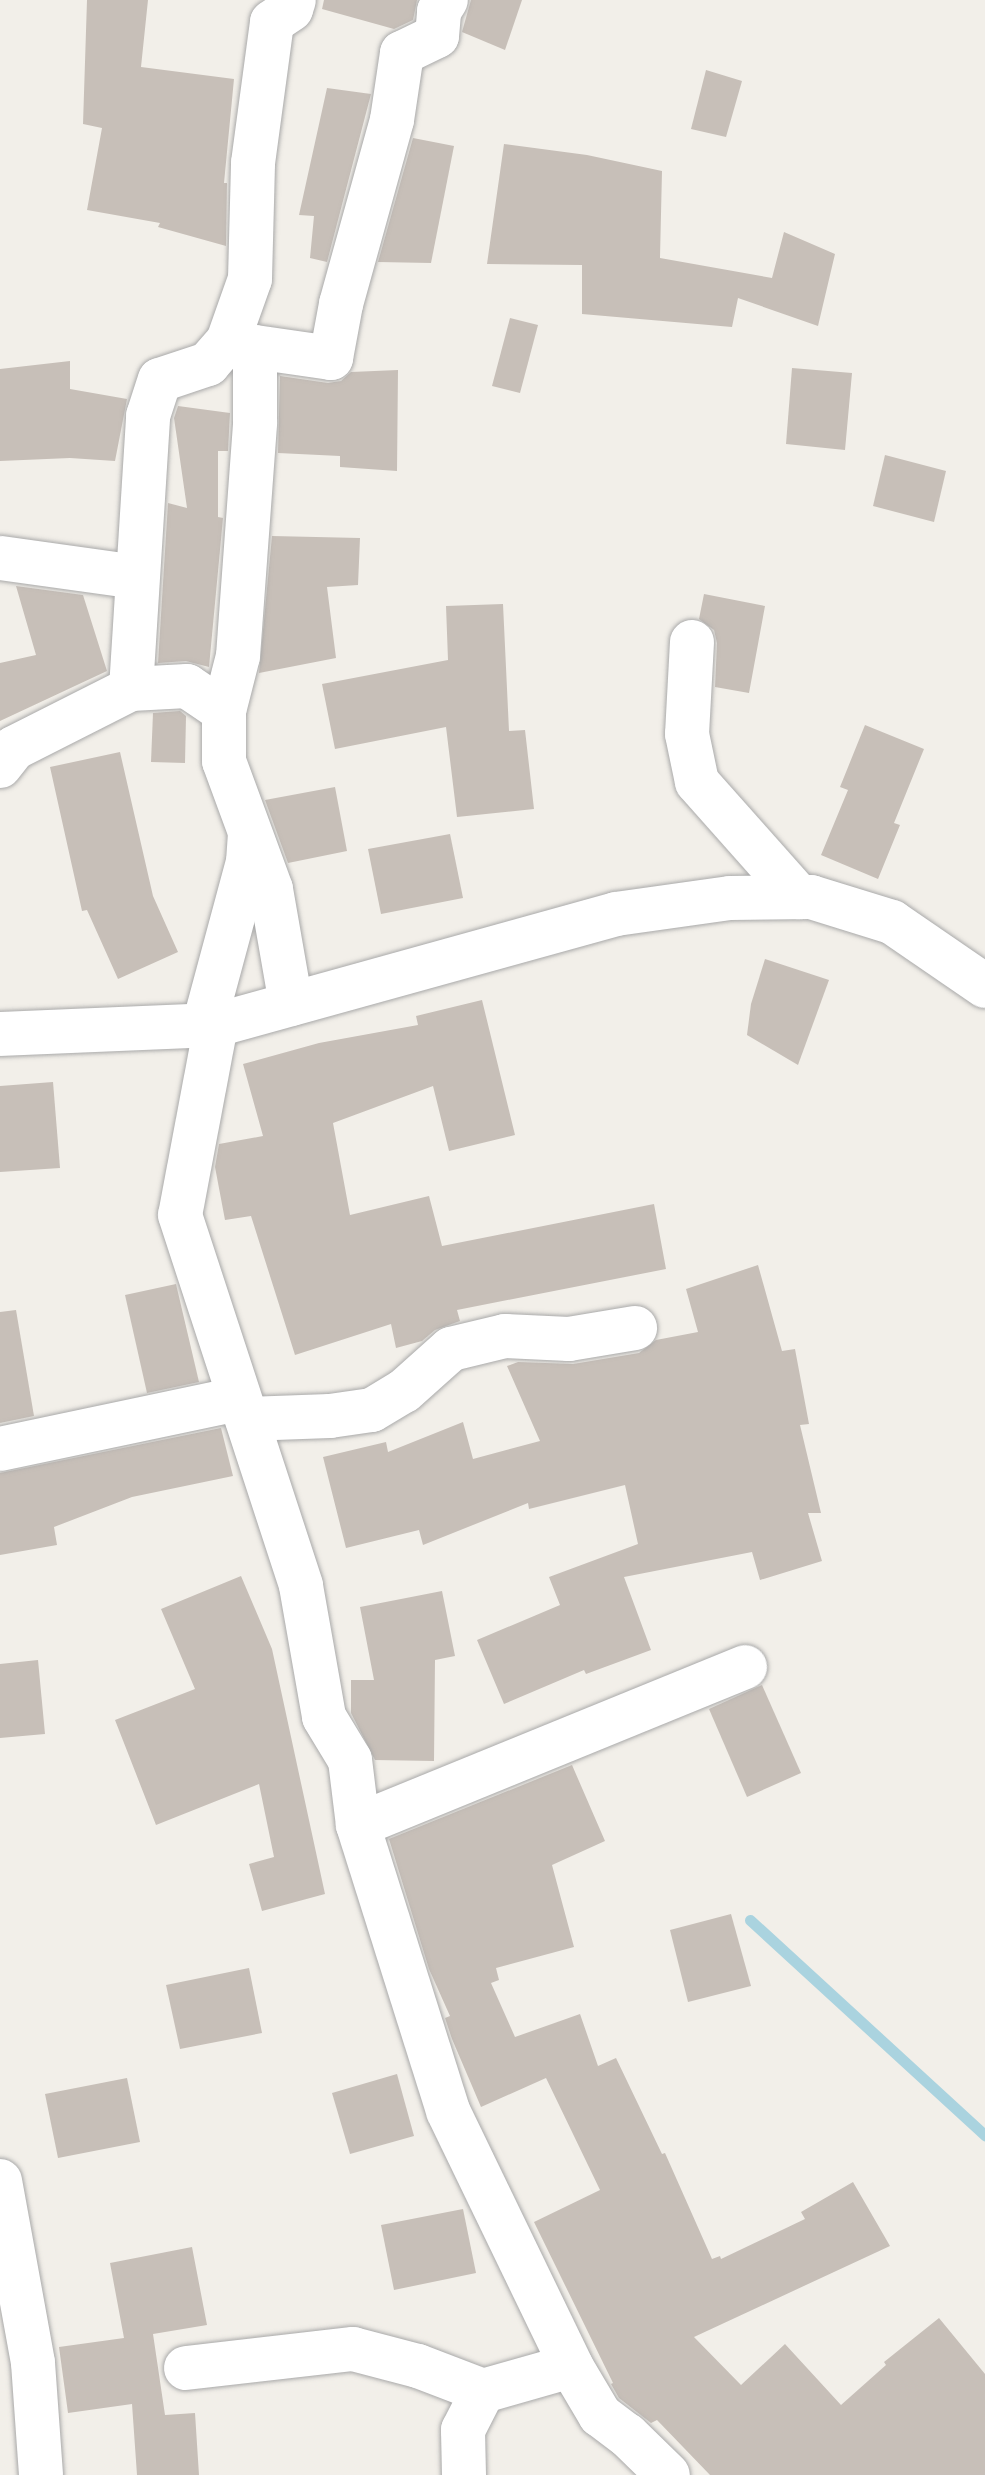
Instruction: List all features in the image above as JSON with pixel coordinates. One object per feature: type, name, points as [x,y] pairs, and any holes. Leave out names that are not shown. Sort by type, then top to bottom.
[{"type":"street","points":[[131,689],[148,416],[160,380],[208,364],[228,341],[250,279],[253,163],[272,22],[291,9],[294,0]]},
{"type":"street","points":[[291,1004],[271,889],[224,761],[224,711],[238,656],[255,422],[255,347],[331,358],[345,289],[392,120],[402,53],[437,36],[439,11],[446,0]]},
{"type":"street","points":[[0,558],[137,577]]},
{"type":"street","points":[[692,642],[687,734],[697,782],[799,897]]},
{"type":"street","points":[[0,766],[14,748],[131,689],[187,686],[224,711]]},
{"type":"street","points":[[250,826],[248,862],[210,1025],[180,1215],[301,1586],[324,1717],[350,1760],[358,1825],[448,2111],[571,2366],[600,2415],[627,2435],[668,2475]]},
{"type":"street","points":[[0,1034],[210,1025],[616,914],[730,898],[811,897],[892,922],[985,986]]},
{"type":"street","points":[[0,1449],[243,1409],[330,1416],[372,1410],[404,1391],[451,1349],[505,1336],[569,1339],[635,1328]]},
{"type":"street","points":[[358,1825],[745,1667]]},
{"type":"street","points":[[0,2181],[33,2363],[41,2475]]},
{"type":"street","points":[[186,2368],[353,2349],[418,2366],[483,2391],[571,2366]]},
{"type":"street","points":[[464,2475],[463,2430],[483,2391]]},
{"type":"building","points":[[87,0],[148,0],[141,67],[234,79],[224,183],[227,183],[226,246],[158,227],[160,223],[87,210],[102,128],[83,124]]},
{"type":"building","points":[[324,0],[417,0],[413,20],[394,29],[322,9]]},
{"type":"building","points":[[471,0],[522,0],[505,50],[462,32]]},
{"type":"building","points":[[706,70],[742,81],[726,137],[691,129]]},
{"type":"building","points":[[327,88],[371,94],[327,262],[310,258],[314,216],[299,215]]},
{"type":"building","points":[[413,138],[454,146],[431,263],[378,262]]},
{"type":"building","points":[[504,144],[587,155],[662,171],[660,258],[772,278],[784,232],[835,254],[818,326],[738,298],[732,327],[582,314],[582,265],[487,264]]},
{"type":"building","points":[[510,318],[538,325],[520,393],[492,386]]},
{"type":"building","points":[[70,361],[70,389],[127,399],[115,461],[70,458],[0,461],[0,369]]},
{"type":"building","points":[[792,368],[852,373],[845,450],[786,444]]},
{"type":"building","points":[[398,370],[397,471],[340,467],[340,456],[278,453],[280,376],[328,383],[341,381],[351,372]]},
{"type":"building","points":[[178,406],[230,413],[228,451],[218,451],[218,517],[223,518],[209,667],[186,661],[158,663],[168,503],[187,508],[174,418]]},
{"type":"building","points":[[885,455],[946,471],[934,522],[873,506]]},
{"type":"building","points":[[272,536],[360,538],[358,585],[327,587],[336,658],[259,673]]},
{"type":"building","points":[[16,586],[83,595],[107,671],[0,721],[0,663],[36,655]]},
{"type":"building","points":[[704,594],[765,606],[749,693],[715,687],[717,643],[714,630],[699,619]]},
{"type":"building","points":[[503,604],[509,731],[525,730],[534,809],[457,817],[446,727],[335,749],[322,684],[448,660],[446,606]]},
{"type":"building","points":[[180,711],[186,716],[185,763],[151,762],[153,713]]},
{"type":"building","points":[[865,725],[924,749],[894,823],[900,825],[878,879],[821,855],[848,790],[840,787]]},
{"type":"building","points":[[120,752],[153,896],[178,952],[118,979],[87,910],[82,911],[50,767]]},
{"type":"building","points":[[335,787],[347,851],[288,863],[265,800]]},
{"type":"building","points":[[450,834],[463,898],[381,914],[368,849]]},
{"type":"building","points":[[765,959],[829,980],[798,1065],[747,1035],[751,1004]]},
{"type":"building","points":[[482,1000],[515,1135],[449,1151],[433,1086],[333,1123],[350,1215],[429,1196],[442,1246],[654,1204],[666,1269],[457,1310],[460,1321],[435,1330],[422,1341],[396,1348],[391,1324],[295,1355],[251,1216],[225,1220],[215,1167],[219,1144],[263,1136],[243,1064],[319,1043],[418,1025],[416,1016]]},
{"type":"building","points":[[53,1082],[60,1168],[0,1172],[0,1086]]},
{"type":"building","points":[[758,1265],[782,1351],[795,1349],[809,1424],[800,1425],[821,1513],[808,1513],[822,1561],[760,1580],[752,1552],[624,1577],[651,1650],[586,1674],[584,1670],[504,1704],[477,1640],[560,1605],[549,1577],[638,1544],[625,1485],[529,1509],[528,1503],[423,1545],[419,1530],[346,1548],[323,1457],[386,1442],[388,1452],[463,1422],[473,1459],[540,1441],[507,1366],[518,1362],[573,1364],[639,1353],[656,1340],[698,1332],[686,1289]]},
{"type":"building","points":[[176,1284],[199,1382],[147,1393],[125,1295]]},
{"type":"building","points":[[16,1310],[34,1416],[0,1423],[0,1312]]},
{"type":"building","points":[[221,1428],[233,1476],[132,1497],[54,1527],[57,1545],[0,1555],[0,1473]]},
{"type":"building","points":[[241,1576],[272,1649],[325,1894],[262,1911],[249,1864],[274,1857],[259,1784],[156,1825],[115,1720],[195,1689],[161,1609]]},
{"type":"building","points":[[442,1591],[455,1656],[435,1660],[434,1761],[375,1760],[351,1713],[351,1680],[374,1680],[360,1607]]},
{"type":"building","points":[[38,1660],[45,1734],[0,1738],[0,1664]]},
{"type":"building","points":[[762,1685],[801,1773],[747,1797],[709,1709]]},
{"type":"building","points":[[572,1765],[605,1841],[552,1865],[574,1947],[496,1968],[499,1980],[491,1983],[515,2037],[580,2014],[598,2066],[616,2058],[662,2154],[665,2153],[712,2259],[720,2256],[721,2259],[805,2219],[801,2212],[853,2182],[890,2246],[694,2337],[741,2385],[785,2344],[841,2405],[886,2365],[884,2362],[939,2318],[985,2374],[985,2475],[710,2475],[657,2420],[651,2423],[619,2398],[534,2222],[600,2190],[546,2078],[481,2107],[452,2039],[445,2018],[450,2016],[429,1969],[389,1839]]},
{"type":"building","points":[[731,1914],[751,1986],[688,2002],[670,1930]]},
{"type":"building","points":[[249,1968],[262,2033],[180,2049],[166,1985]]},
{"type":"building","points":[[397,2074],[414,2136],[350,2154],[332,2093]]},
{"type":"building","points":[[127,2078],[140,2142],[58,2158],[45,2094]]},
{"type":"building","points":[[463,2209],[476,2273],[394,2290],[381,2225]]},
{"type":"building","points":[[192,2247],[207,2325],[153,2334],[165,2415],[195,2413],[199,2475],[137,2475],[132,2404],[68,2413],[59,2347],[124,2338],[110,2263]]},
{"type":"waterway","points":[[750,1920],[985,2135]]}]
